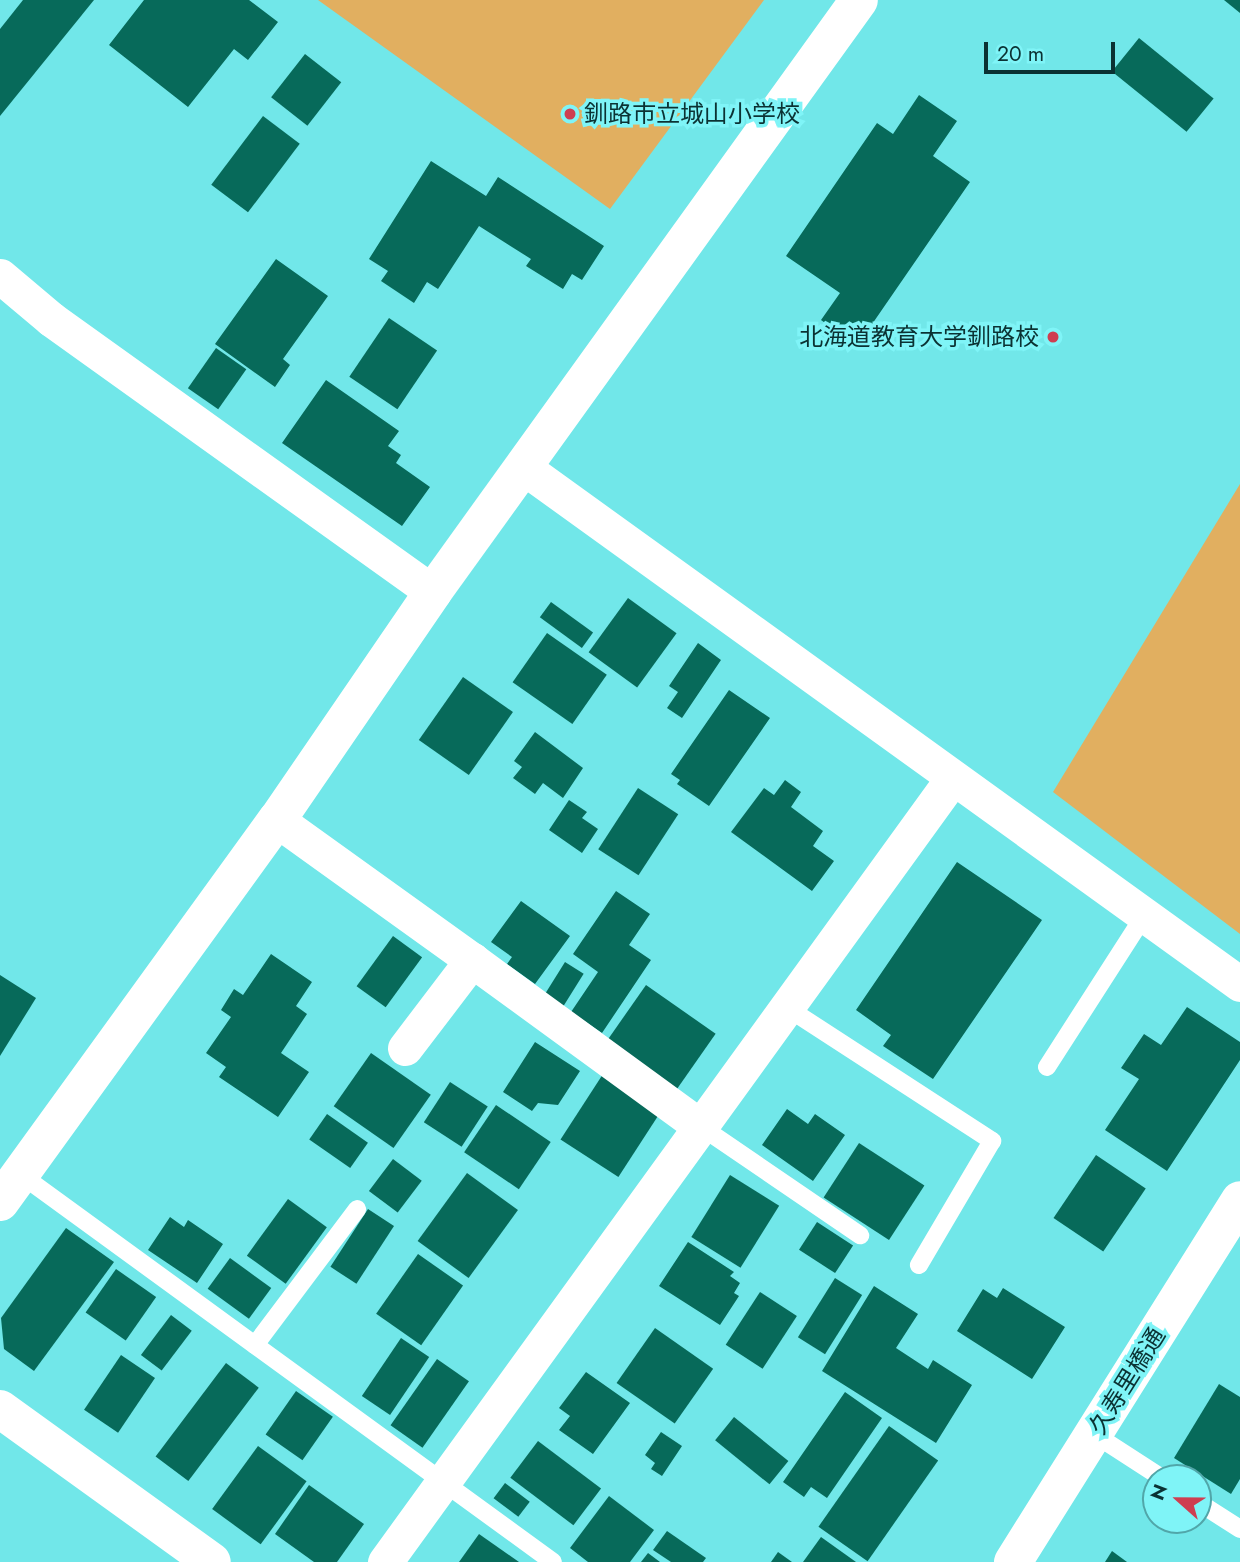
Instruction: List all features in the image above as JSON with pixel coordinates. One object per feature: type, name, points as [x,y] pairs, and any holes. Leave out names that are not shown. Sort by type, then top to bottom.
[{"type":"street","points":[[10,1188],[277,820],[433,592],[859,0]]},
{"type":"street","points":[[0,276],[51,319],[433,592]]},
{"type":"street","points":[[523,467],[952,779],[1240,984]]},
{"type":"street","points":[[385,1562],[952,779]]},
{"type":"street","points":[[277,820],[700,1126]]},
{"type":"street","points":[[405,1048],[472,960]]},
{"type":"street","name":"久寿里橋通","points":[[1013,1562],[1237,1211]]},
{"type":"street","points":[[0,1409],[212,1562]]},
{"type":"lane","points":[[1046,1066],[1144,916]]},
{"type":"lane","points":[[786,1007],[992,1140],[919,1265]]},
{"type":"lane","points":[[700,1126],[860,1235]]},
{"type":"lane","points":[[10,1188],[255,1345],[553,1562]]},
{"type":"lane","points":[[255,1345],[357,1209]]},
{"type":"lane","points":[[1094,1434],[1142,1465]]},
{"type":"lane","points":[[1212,1511],[1240,1529]]},
{"type":"shaded area","name":"釧路市立城山小学校","points":[[318,0],[764,0],[610,209]]},
{"type":"shaded area","points":[[1240,484],[1240,934],[1053,792]]},
{"type":"building","points":[[23,0],[94,0],[0,116],[0,29]]},
{"type":"building","points":[[144,0],[249,0],[278,22],[248,60],[234,49],[188,107],[109,45]]},
{"type":"building","points":[[1224,0],[1240,0],[1240,13]]},
{"type":"building","points":[[1139,38],[1214,98],[1187,132],[1112,71]]},
{"type":"building","points":[[305,54],[341,82],[307,126],[271,97]]},
{"type":"building","points":[[919,95],[957,121],[933,156],[970,182],[857,346],[821,320],[840,293],[786,256],[877,123],[893,134]]},
{"type":"building","points":[[263,116],[300,144],[248,212],[211,185]]},
{"type":"building","points":[[431,161],[486,196],[498,177],[604,246],[582,280],[572,274],[563,289],[526,266],[531,259],[479,226],[438,289],[427,282],[414,303],[381,281],[388,271],[369,259]]},
{"type":"building","points":[[276,259],[328,296],[283,359],[290,365],[275,387],[215,344]]},
{"type":"building","points":[[389,318],[437,350],[397,409],[349,377]]},
{"type":"building","points":[[216,348],[246,369],[218,409],[188,388]]},
{"type":"building","points":[[326,380],[399,431],[388,446],[401,455],[396,463],[430,487],[402,526],[282,443]]},
{"type":"building","points":[[628,598],[677,633],[637,687],[589,652]]},
{"type":"building","points":[[551,602],[593,633],[582,648],[540,617]]},
{"type":"building","points":[[547,633],[607,675],[572,724],[513,682]]},
{"type":"building","points":[[698,643],[721,660],[682,718],[667,708],[678,692],[669,686]]},
{"type":"building","points":[[463,677],[513,712],[469,775],[419,740]]},
{"type":"building","points":[[729,690],[770,718],[709,806],[677,784],[680,780],[671,774]]},
{"type":"building","points":[[535,732],[583,768],[563,798],[543,783],[535,794],[513,778],[522,767],[514,761]]},
{"type":"building","points":[[785,780],[801,792],[791,807],[823,831],[813,846],[834,861],[812,891],[731,832],[764,788],[774,795]]},
{"type":"building","points":[[638,788],[678,814],[638,875],[598,849]]},
{"type":"building","points":[[569,800],[587,812],[582,818],[598,829],[582,853],[549,830]]},
{"type":"building","points":[[957,862],[1042,920],[933,1079],[883,1046],[891,1035],[856,1010]]},
{"type":"building","points":[[616,891],[650,914],[629,945],[651,960],[602,1033],[571,1012],[598,972],[573,954]]},
{"type":"building","points":[[521,901],[570,936],[535,984],[507,964],[512,957],[491,942]]},
{"type":"building","points":[[393,936],[422,957],[386,1007],[357,986]]},
{"type":"building","points":[[271,954],[312,982],[296,1006],[307,1014],[281,1053],[309,1072],[278,1117],[219,1077],[226,1067],[206,1053],[231,1017],[221,1010],[234,989],[243,995]]},
{"type":"building","points":[[565,962],[584,974],[564,1006],[545,994]]},
{"type":"building","points":[[0,975],[36,998],[0,1056]]},
{"type":"building","points":[[646,985],[716,1034],[677,1089],[607,1041]]},
{"type":"building","points":[[1187,1007],[1240,1042],[1240,1060],[1167,1171],[1105,1130],[1139,1079],[1121,1068],[1144,1034],[1161,1045]]},
{"type":"building","points":[[535,1042],[580,1071],[558,1105],[538,1103],[532,1111],[503,1092]]},
{"type":"building","points":[[371,1053],[431,1095],[394,1148],[334,1106]]},
{"type":"building","points":[[603,1074],[661,1112],[618,1177],[561,1139]]},
{"type":"building","points":[[450,1082],[488,1107],[462,1147],[424,1122]]},
{"type":"building","points":[[496,1105],[551,1142],[519,1189],[464,1152]]},
{"type":"building","points":[[787,1109],[808,1124],[815,1114],[845,1135],[813,1181],[762,1145]]},
{"type":"building","points":[[327,1114],[368,1143],[350,1168],[309,1139]]},
{"type":"building","points":[[859,1143],[924,1185],[889,1240],[824,1198]]},
{"type":"building","points":[[1096,1155],[1146,1189],[1103,1252],[1054,1218]]},
{"type":"building","points":[[393,1159],[422,1181],[398,1213],[369,1191]]},
{"type":"building","points":[[467,1173],[518,1210],[469,1278],[418,1241]]},
{"type":"building","points":[[730,1175],[779,1206],[741,1268],[691,1237]]},
{"type":"building","points":[[288,1199],[327,1227],[286,1284],[247,1256]]},
{"type":"building","points":[[368,1209],[394,1226],[356,1284],[330,1267]]},
{"type":"building","points":[[170,1217],[184,1227],[188,1220],[223,1244],[197,1283],[148,1250]]},
{"type":"building","points":[[817,1222],[853,1245],[835,1273],[799,1250]]},
{"type":"building","points":[[66,1228],[114,1262],[34,1371],[4,1349],[1,1318]]},
{"type":"building","points":[[688,1242],[734,1272],[730,1276],[740,1283],[734,1293],[739,1296],[720,1325],[659,1286]]},
{"type":"building","points":[[418,1254],[463,1286],[421,1345],[376,1314]]},
{"type":"building","points":[[230,1258],[271,1288],[249,1319],[208,1289]]},
{"type":"building","points":[[116,1269],[156,1297],[126,1341],[86,1312]]},
{"type":"building","points":[[835,1278],[862,1295],[825,1354],[798,1337]]},
{"type":"building","points":[[874,1286],[918,1314],[896,1348],[928,1369],[933,1360],[972,1385],[936,1443],[822,1371]]},
{"type":"building","points":[[1003,1288],[1065,1327],[1032,1379],[957,1331],[983,1289],[997,1298]]},
{"type":"building","points":[[760,1292],[797,1316],[763,1369],[726,1345]]},
{"type":"building","points":[[171,1315],[192,1331],[162,1371],[141,1355]]},
{"type":"building","points":[[655,1328],[713,1369],[675,1424],[617,1383]]},
{"type":"building","points":[[401,1338],[429,1357],[390,1415],[362,1396]]},
{"type":"building","points":[[121,1355],[155,1378],[118,1433],[84,1410]]},
{"type":"building","points":[[437,1359],[469,1381],[422,1448],[391,1425]]},
{"type":"building","points":[[226,1363],[259,1388],[188,1481],[156,1456]]},
{"type":"building","points":[[586,1372],[630,1403],[593,1454],[559,1430],[570,1416],[559,1408]]},
{"type":"building","points":[[1219,1384],[1240,1397],[1240,1479],[1231,1494],[1212,1482],[1212,1464],[1184,1464],[1174,1458]]},
{"type":"building","points":[[296,1391],[333,1417],[302,1460],[266,1434]]},
{"type":"building","points":[[845,1392],[882,1418],[827,1498],[811,1487],[804,1497],[783,1482]]},
{"type":"building","points":[[734,1417],[788,1461],[770,1484],[715,1440]]},
{"type":"building","points":[[889,1426],[938,1460],[868,1561],[818,1527]]},
{"type":"building","points":[[661,1432],[682,1446],[662,1476],[651,1469],[655,1463],[645,1455]]},
{"type":"building","points":[[538,1441],[601,1489],[573,1525],[510,1478]]},
{"type":"building","points":[[258,1446],[307,1481],[261,1544],[212,1509]]},
{"type":"building","points":[[505,1483],[530,1502],[518,1517],[494,1498]]},
{"type":"building","points":[[309,1485],[364,1524],[337,1562],[314,1562],[275,1534]]},
{"type":"building","points":[[609,1496],[654,1530],[630,1562],[588,1562],[570,1548]]},
{"type":"building","points":[[667,1531],[706,1558],[703,1562],[671,1562],[653,1550]]},
{"type":"building","points":[[479,1534],[519,1562],[459,1562]]},
{"type":"building","points":[[821,1537],[856,1562],[803,1562]]},
{"type":"building","points":[[1112,1551],[1127,1562],[1105,1562]]},
{"type":"building","points":[[778,1552],[792,1562],[771,1562]]},
{"type":"building","points":[[648,1553],[660,1562],[641,1562]]},
{"type":"place","name":"釧路市立城山小学校","points":[[570,114]]},
{"type":"place","name":"北海道教育大学釧路校","points":[[1053,337]]}]
